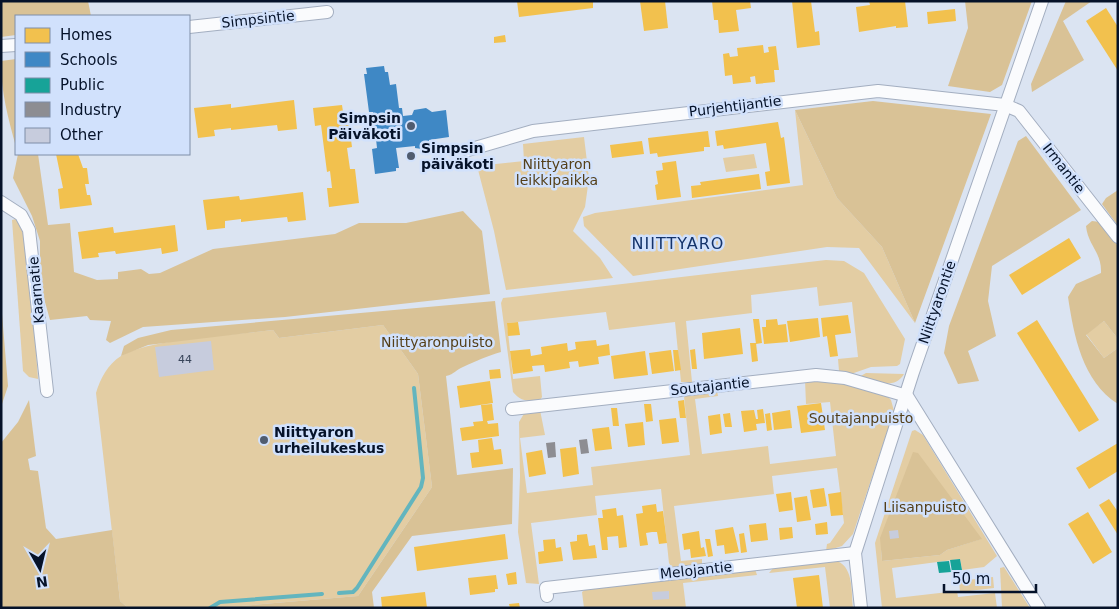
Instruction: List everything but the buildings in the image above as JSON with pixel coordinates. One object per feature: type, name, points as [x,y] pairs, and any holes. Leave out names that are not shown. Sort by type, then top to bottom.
[{"type":"street","name":"Niittyarontie","points":[[861,608],[855,553],[1005,105],[1042,1]]},
{"type":"street","name":"Simpsintie","points":[[190,27],[327,12]]},
{"type":"street","points":[[1,46],[15,45]]},
{"type":"street","name":"Purjehtijantie","points":[[468,150],[533,131],[878,91],[1005,105]]},
{"type":"street","name":"Irmantie","points":[[1005,105],[1019,111],[1118,238]]},
{"type":"street","name":"Kaarnatie","points":[[1,202],[21,216],[29,230],[46,391]]},
{"type":"street","name":"Soutajantie","points":[[512,409],[816,375],[845,378],[907,396]]},
{"type":"street","points":[[907,396],[1039,608]]},
{"type":"street","name":"Melojantie","points":[[547,596],[546,588],[855,553]]},
{"type":"green space","points":[[1,1],[88,1],[91,15],[15,15],[15,35],[1,37]]},
{"type":"green space","points":[[965,1],[1032,1],[1002,85],[990,92],[948,86],[968,28]]},
{"type":"green space","points":[[1066,1],[1092,1],[1063,21],[1084,60],[1032,92],[1031,84]]},
{"type":"green space","points":[[15,59],[15,143],[4,94],[1,61]]},
{"type":"green space","points":[[873,101],[991,114],[915,323],[882,247],[837,198],[795,110]]},
{"type":"green space","points":[[795,110],[837,198],[882,247],[915,323],[859,248],[827,247],[633,276],[584,226],[583,217],[595,213],[803,185]]},
{"type":"green space","points":[[1026,136],[1081,210],[992,266],[988,301],[996,336],[968,351],[979,381],[958,384],[944,353],[949,326],[1018,141]]},
{"type":"green space","name":"Niittyaron leikkipaikka","points":[[584,137],[589,178],[585,207],[573,231],[600,258],[613,278],[506,290],[494,231],[477,166],[524,161],[523,144]]},
{"type":"green space","points":[[754,154],[757,168],[726,172],[723,158]]},
{"type":"green space","points":[[18,155],[38,155],[48,225],[70,223],[74,272],[97,280],[118,279],[118,272],[141,269],[149,274],[160,273],[213,249],[335,234],[359,223],[406,223],[463,211],[482,231],[490,294],[285,317],[143,327],[110,343],[106,340],[111,321],[90,320],[87,316],[50,320],[40,284],[40,241],[32,216],[13,178]]},
{"type":"green space","points":[[1118,190],[1118,226],[1102,204],[1106,198]]},
{"type":"green space","points":[[16,219],[28,243],[38,379],[29,377],[23,371],[12,220]]},
{"type":"green space","points":[[1092,221],[1100,222],[1118,246],[1118,339],[1104,321],[1086,335],[1104,358],[1118,348],[1118,404],[1096,383],[1088,370],[1077,342],[1068,297],[1076,284],[1101,273],[1097,254],[1087,233],[1086,226]]},
{"type":"green space","points":[[826,260],[844,261],[864,273],[905,339],[900,364],[897,366],[871,367],[851,374],[839,371],[838,359],[858,357],[852,302],[819,306],[817,287],[751,295],[752,313],[686,321],[692,382],[681,382],[675,322],[609,330],[606,312],[507,323],[513,379],[540,376],[542,397],[540,400],[525,400],[519,398],[513,392],[501,303],[503,298]]},
{"type":"green space","name":"Niittyaronpuisto","points":[[495,301],[501,352],[460,368],[446,376],[457,475],[513,468],[512,524],[412,536],[372,592],[374,608],[217,608],[358,596],[432,487],[418,374],[383,325],[279,338],[273,330],[148,345],[121,356],[124,346],[138,338],[171,330]]},
{"type":"green space","points":[[1,302],[8,386],[1,407]]},
{"type":"green space","points":[[1104,321],[1118,339],[1118,348],[1104,358],[1086,334]]},
{"type":"green space","name":"Niittyaron urheilukeskus","points":[[383,325],[418,374],[432,487],[358,596],[217,608],[128,608],[120,601],[96,393],[102,377],[112,363],[121,356],[135,350],[152,345],[194,338],[273,330],[279,338]]},
{"type":"green space","points":[[866,373],[904,374],[895,382],[883,383],[859,377]]},
{"type":"green space","name":"Soutajanpuisto","points":[[805,380],[834,381],[887,396],[891,400],[894,411],[853,534],[842,546],[826,551],[827,544],[830,543],[844,523],[837,468],[772,476],[774,494],[674,506],[681,561],[702,559],[702,565],[672,568],[669,563],[661,489],[595,496],[597,515],[531,523],[539,584],[526,583],[518,532],[519,422],[525,412],[540,410],[545,435],[520,438],[527,493],[593,485],[591,467],[690,455],[684,396],[717,390],[718,396],[695,399],[702,454],[768,446],[770,464],[836,456],[830,402],[806,404]]},
{"type":"green space","points":[[29,400],[36,456],[28,459],[30,470],[38,471],[46,528],[56,539],[112,530],[120,601],[128,608],[1,608],[1,443],[18,422]]},
{"type":"green space","name":"Liisanpuisto","points":[[915,430],[923,435],[997,556],[984,567],[962,570],[960,559],[892,568],[896,598],[957,591],[958,597],[995,593],[997,608],[882,608],[875,543],[912,431]],"holes":[[[981,539],[947,550],[940,555],[882,561],[881,549]]]},
{"type":"green space","name":"Liisanpuisto","points":[[913,452],[918,453],[982,539],[947,550],[940,555],[882,561],[880,538]]},
{"type":"green space","points":[[834,560],[845,567],[848,573],[853,608],[830,608],[825,567],[769,573],[774,567]]},
{"type":"green space","points":[[1004,567],[1030,608],[1002,608],[1000,568]]},
{"type":"green space","points":[[755,569],[757,575],[683,583],[686,608],[584,608],[582,592],[585,590]]},
{"type":"green space","points":[[993,577],[994,588],[960,592],[959,581]]},
{"type":"waterway","points":[[339,593],[353,592],[357,588],[421,487],[423,478],[414,388]]},
{"type":"waterway","points":[[210,608],[220,602],[322,594]]},
{"type":"place","name":"Simpsin Päiväkoti","points":[[411,126]]},
{"type":"place","name":"Simpsin päiväkoti","points":[[411,156]]},
{"type":"place","name":"Niittyaron urheilukeskus","points":[[264,440]]},
{"type":"district","name":"NIITTYARO","points":[[678,243]]}]
